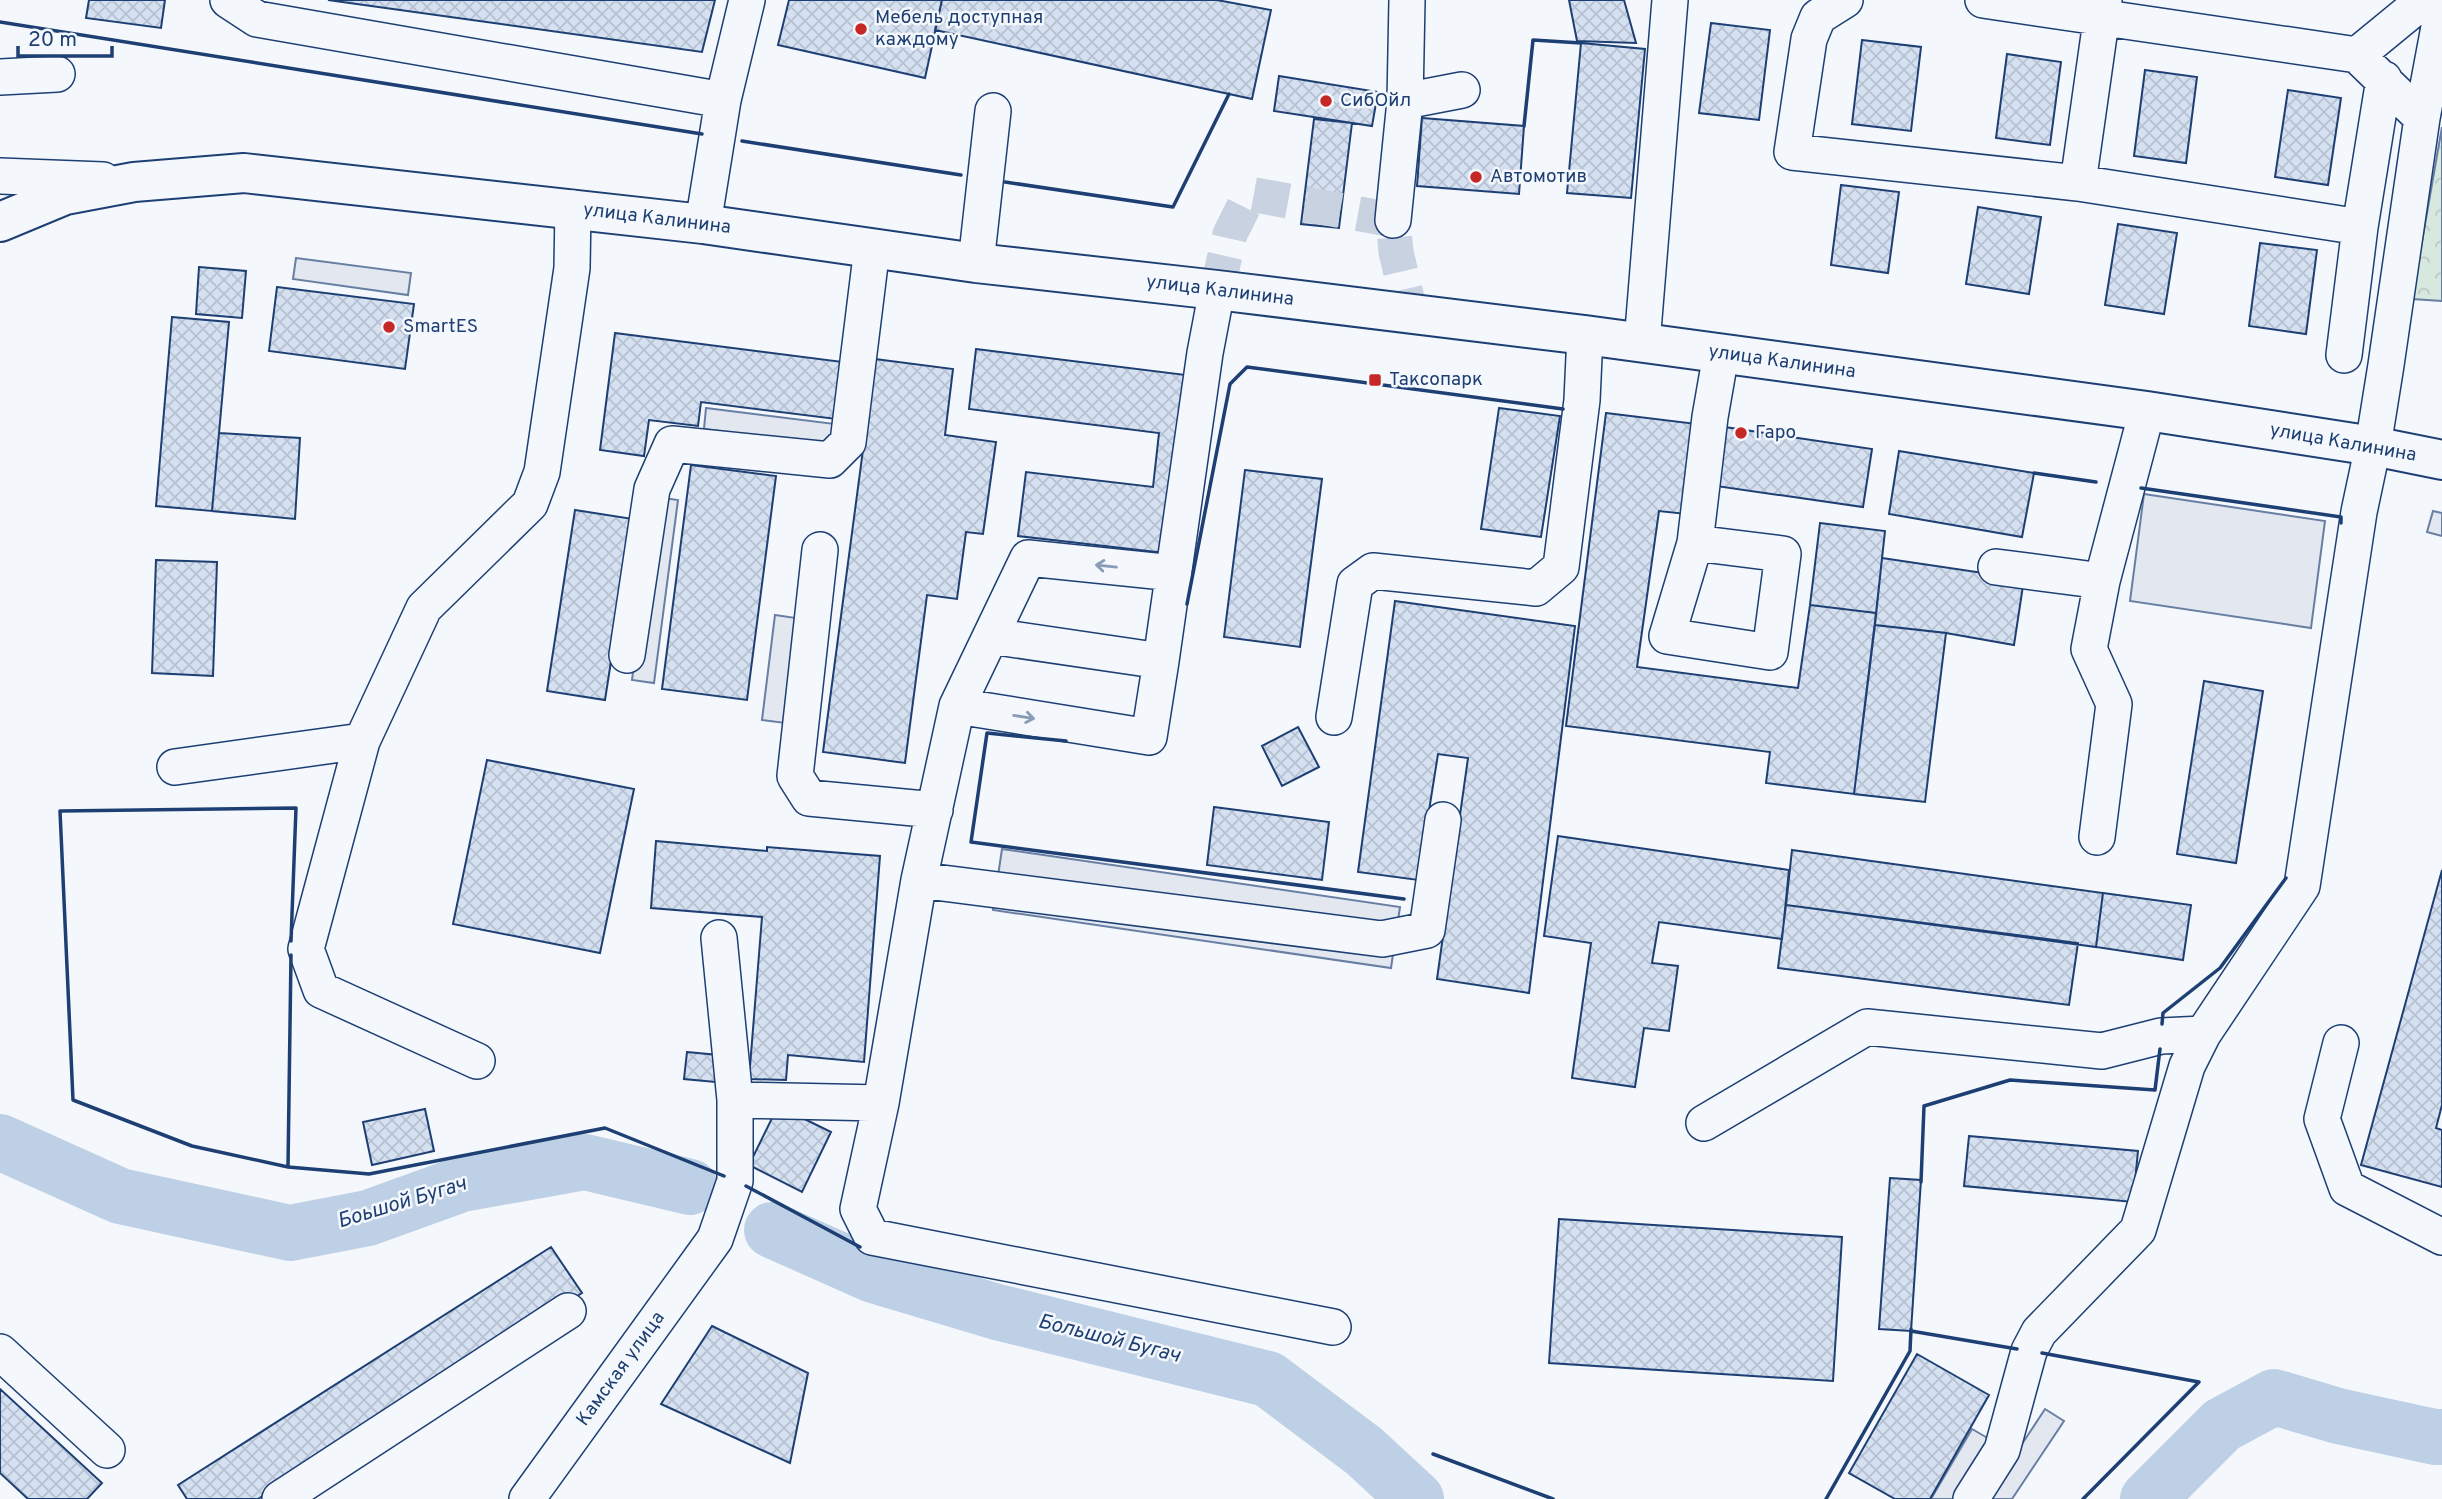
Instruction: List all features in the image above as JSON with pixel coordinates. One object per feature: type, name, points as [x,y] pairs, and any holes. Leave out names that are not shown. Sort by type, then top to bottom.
[{"type":"main road","name":"улица Калинина","points":[[0,222],[65,195],[134,181],[244,173],[573,208],[976,263],[1585,335],[2147,411],[2373,446],[2442,460]]},
{"type":"street","points":[[228,0],[257,19],[723,100]]},
{"type":"street","points":[[703,224],[723,100],[747,0]]},
{"type":"street","points":[[1393,220],[1405,101],[1408,0]]},
{"type":"street","points":[[1642,343],[1670,0]]},
{"type":"street","points":[[1845,0],[1818,17],[1809,39],[1792,152],[2078,183],[2360,227]]},
{"type":"street","points":[[1983,0],[2103,9],[2357,55],[2422,118]]},
{"type":"street","points":[[2357,55],[2424,0]]},
{"type":"street","points":[[2078,183],[2103,9]]},
{"type":"street","points":[[1971,1499],[2001,1450],[2029,1351],[2039,1332],[2138,1230],[2188,1066],[2203,1034],[2302,886],[2359,512],[2373,446],[2422,118],[2442,11]]},
{"type":"street","points":[[0,77],[57,74]]},
{"type":"street","points":[[2344,355],[2360,227],[2384,79]]},
{"type":"street","points":[[1405,101],[1462,90]]},
{"type":"street","points":[[976,263],[993,111]]},
{"type":"street","points":[[0,176],[134,181]]},
{"type":"street","points":[[477,1060],[321,990],[306,949],[362,741],[424,608],[530,504],[542,472],[572,268],[573,208]]},
{"type":"street","points":[[627,654],[652,489],[672,444],[830,460],[848,442],[872,248]]},
{"type":"street","points":[[957,706],[1149,737],[1205,354],[1217,290]]},
{"type":"street","points":[[1334,717],[1355,584],[1373,571],[1536,588],[1561,567],[1582,400],[1585,335]]},
{"type":"street","points":[[1695,543],[1710,417],[1721,354]]},
{"type":"street","points":[[2097,837],[2114,704],[2089,649],[2102,582],[2147,411]]},
{"type":"street","points":[[820,550],[795,776],[809,798],[934,810]]},
{"type":"street","points":[[1174,573],[1028,558],[957,706],[919,880],[881,1103],[858,1209],[872,1237],[1333,1327]]},
{"type":"street","points":[[1996,567],[2102,582]]},
{"type":"street","points":[[991,636],[1161,661]]},
{"type":"street","points":[[175,767],[362,741]]},
{"type":"street","points":[[919,880],[1382,939],[1427,930],[1443,820]]},
{"type":"street","name":"Камская улица","points":[[527,1499],[715,1239],[736,1181],[735,1100],[719,938]]},
{"type":"street","points":[[1704,1123],[1867,1027],[2102,1051],[2161,1036],[2203,1034]]},
{"type":"street","points":[[2341,1043],[2322,1119],[2347,1188],[2442,1237]]},
{"type":"street","points":[[735,1100],[881,1103]]},
{"type":"street","points":[[280,1499],[568,1311]]},
{"type":"street","points":[[0,1352],[107,1450]]},
{"type":"green space","points":[[2442,127],[2442,301],[2412,299]]},
{"type":"shaded area","points":[[296,258],[411,273],[408,295],[293,279]]},
{"type":"shaded area","points":[[706,408],[835,424],[832,446],[704,429]]},
{"type":"shaded area","points":[[2144,494],[2325,521],[2311,628],[2130,601]]},
{"type":"shaded area","points":[[656,497],[678,500],[654,683],[632,680]]},
{"type":"shaded area","points":[[2433,511],[2442,513],[2442,536],[2427,532]]},
{"type":"shaded area","points":[[775,615],[796,618],[785,723],[762,720]]},
{"type":"shaded area","points":[[1002,849],[1400,907],[1391,968],[993,910]]},
{"type":"shaded area","points":[[2045,1409],[2064,1421],[2012,1499],[1986,1499]]},
{"type":"shaded area","points":[[1972,1429],[1991,1440],[1957,1499],[1931,1499]]},
{"type":"building","points":[[89,0],[165,0],[161,28],[86,18]]},
{"type":"building","points":[[328,0],[715,0],[702,52]]},
{"type":"building","points":[[789,0],[942,0],[925,78],[778,45]]},
{"type":"building","points":[[942,0],[1217,0],[1271,10],[1252,99],[935,30]]},
{"type":"building","points":[[1569,0],[1624,0],[1636,43],[1577,41]]},
{"type":"building","points":[[1711,23],[1770,30],[1759,120],[1699,113]]},
{"type":"building","points":[[1862,40],[1921,47],[1911,131],[1852,124]]},
{"type":"building","points":[[1581,43],[1645,49],[1631,198],[1567,193]]},
{"type":"building","points":[[2007,54],[2061,62],[2050,145],[1996,138]]},
{"type":"building","points":[[2145,70],[2197,77],[2186,163],[2134,156]]},
{"type":"building","name":"СибОйл","points":[[1279,76],[1378,92],[1372,126],[1274,111]]},
{"type":"building","points":[[2288,90],[2341,98],[2328,185],[2275,177]]},
{"type":"building","points":[[1422,118],[1524,126],[1519,194],[1417,186]]},
{"type":"building","points":[[1314,119],[1352,123],[1339,228],[1301,224]]},
{"type":"building","points":[[1841,185],[1899,192],[1888,273],[1831,265]]},
{"type":"building","points":[[1978,207],[2041,217],[2029,294],[1966,284]]},
{"type":"building","points":[[2118,224],[2177,233],[2164,314],[2105,305]]},
{"type":"building","points":[[2260,243],[2317,250],[2306,334],[2249,326]]},
{"type":"building","points":[[199,267],[246,271],[242,318],[196,314]]},
{"type":"building","points":[[277,287],[414,304],[405,369],[269,351]]},
{"type":"building","points":[[172,317],[229,322],[212,511],[156,506]]},
{"type":"building","points":[[615,333],[843,362],[836,419],[701,402],[698,426],[649,420],[644,456],[600,450]]},
{"type":"building","points":[[976,349],[1186,375],[1165,553],[1018,536],[1026,472],[1153,487],[1159,433],[969,409]]},
{"type":"building","points":[[875,359],[953,369],[945,435],[996,442],[983,534],[966,532],[957,599],[927,595],[905,763],[823,752]]},
{"type":"building","points":[[1499,408],[1560,416],[1541,537],[1481,529]]},
{"type":"building","points":[[1606,413],[1697,424],[1686,514],[1659,511],[1637,667],[1798,688],[1810,605],[1876,613],[1854,794],[1766,783],[1770,752],[1566,726]]},
{"type":"building","points":[[1725,427],[1872,449],[1863,507],[1716,486]]},
{"type":"building","points":[[219,433],[300,438],[295,519],[212,511]]},
{"type":"building","points":[[1899,451],[2034,473],[2022,537],[1889,514]]},
{"type":"building","points":[[691,465],[776,476],[747,700],[662,689]]},
{"type":"building","points":[[1245,470],[1322,479],[1300,647],[1224,637]]},
{"type":"building","points":[[575,510],[633,519],[605,700],[547,691]]},
{"type":"building","points":[[1820,523],[1885,531],[1876,613],[1810,605]]},
{"type":"building","points":[[1882,558],[2024,579],[2014,645],[1946,633],[1875,625]]},
{"type":"building","points":[[156,560],[217,562],[213,676],[152,673]]},
{"type":"building","points":[[1395,601],[1575,626],[1529,993],[1437,979],[1468,758],[1438,754],[1418,880],[1358,872]]},
{"type":"building","points":[[1875,625],[1946,633],[1925,802],[1854,794]]},
{"type":"building","points":[[2204,681],[2263,691],[2236,863],[2177,854]]},
{"type":"building","points":[[1298,727],[1319,767],[1282,786],[1262,746]]},
{"type":"building","points":[[487,760],[634,789],[600,953],[453,924]]},
{"type":"building","points":[[1214,807],[1329,822],[1322,880],[1207,865]]},
{"type":"building","points":[[1558,836],[1789,870],[1782,939],[1659,922],[1652,963],[1678,966],[1669,1031],[1644,1028],[1635,1087],[1572,1078],[1591,943],[1544,936]]},
{"type":"building","points":[[656,841],[767,851],[767,847],[880,856],[864,1062],[788,1055],[786,1080],[749,1079],[762,917],[651,908]]},
{"type":"building","points":[[1792,850],[2103,893],[2096,947],[1786,905]]},
{"type":"building","points":[[2442,870],[2442,1105],[2436,1128],[2442,1130],[2442,1187],[2361,1165]]},
{"type":"building","points":[[2103,893],[2191,905],[2183,960],[2096,947]]},
{"type":"building","points":[[1786,905],[2078,943],[2069,1005],[1778,968]]},
{"type":"building","points":[[687,1052],[718,1055],[715,1082],[684,1079]]},
{"type":"building","points":[[778,1106],[831,1132],[802,1192],[749,1165]]},
{"type":"building","points":[[425,1109],[434,1151],[372,1165],[363,1122]]},
{"type":"building","points":[[1969,1136],[2138,1151],[2133,1202],[1964,1186]]},
{"type":"building","points":[[1890,1178],[1921,1180],[1911,1331],[1879,1329]]},
{"type":"building","points":[[1559,1219],[1842,1237],[1833,1381],[1549,1363]]},
{"type":"building","points":[[551,1247],[582,1293],[258,1499],[187,1499],[178,1485]]},
{"type":"building","points":[[712,1326],[808,1373],[790,1463],[661,1404]]},
{"type":"building","points":[[1917,1354],[1989,1395],[1930,1499],[1895,1499],[1849,1473]]},
{"type":"building","points":[[0,1389],[102,1483],[87,1499],[28,1499],[0,1473]]},
{"type":"waterway","name":"Боьшой Бугач","points":[[0,1142],[120,1196],[290,1233],[368,1218],[462,1184],[585,1162],[690,1187]]},
{"type":"waterway","name":"Большой Бугач","points":[[772,1230],[873,1275],[997,1312],[1268,1379],[1364,1451],[1416,1499]]},
{"type":"waterway","name":"Большой Бугач","points":[[2148,1499],[2222,1425],[2274,1397],[2338,1416],[2442,1437]]},
{"type":"tunnel","points":[[1217,290],[1230,234],[1250,194],[1393,220],[1396,252],[1411,315]]},
{"type":"wall","points":[[0,22],[702,134]]},
{"type":"wall","points":[[1524,126],[1533,40],[1581,43]]},
{"type":"wall","points":[[1005,182],[1173,207],[1229,94]]},
{"type":"wall","points":[[742,141],[961,175]]},
{"type":"wall","points":[[1187,604],[1230,384],[1247,367],[1563,409]]},
{"type":"wall","points":[[2034,473],[2096,482]]},
{"type":"wall","points":[[2141,488],[2341,517],[2341,523]]},
{"type":"wall","points":[[1066,741],[987,733],[971,842],[1404,899]]},
{"type":"wall","points":[[291,941],[296,808],[60,811],[73,1100],[192,1146],[288,1167],[369,1174],[605,1128],[724,1176]]},
{"type":"wall","points":[[2162,1024],[2163,1013],[2220,968],[2286,878]]},
{"type":"wall","points":[[288,1167],[291,955]]},
{"type":"wall","points":[[1921,1182],[1924,1106],[2010,1080],[2155,1090],[2160,1049]]},
{"type":"wall","points":[[746,1186],[860,1247]]},
{"type":"wall","points":[[1826,1499],[1910,1351],[1911,1329]]},
{"type":"wall","points":[[1911,1331],[2017,1349]]},
{"type":"wall","points":[[2042,1353],[2199,1382],[2083,1499]]},
{"type":"wall","points":[[1433,1454],[1553,1499]]},
{"type":"place","name":"Мебель доступная каждому","points":[[861,29]]},
{"type":"place","name":"СибОйл","points":[[1326,101]]},
{"type":"place","name":"Автомотив","points":[[1476,177]]},
{"type":"place","name":"SmartES","points":[[389,327]]},
{"type":"place","name":"Таксопарк","points":[[1375,380]]},
{"type":"place","name":"Гаро","points":[[1741,433]]}]
